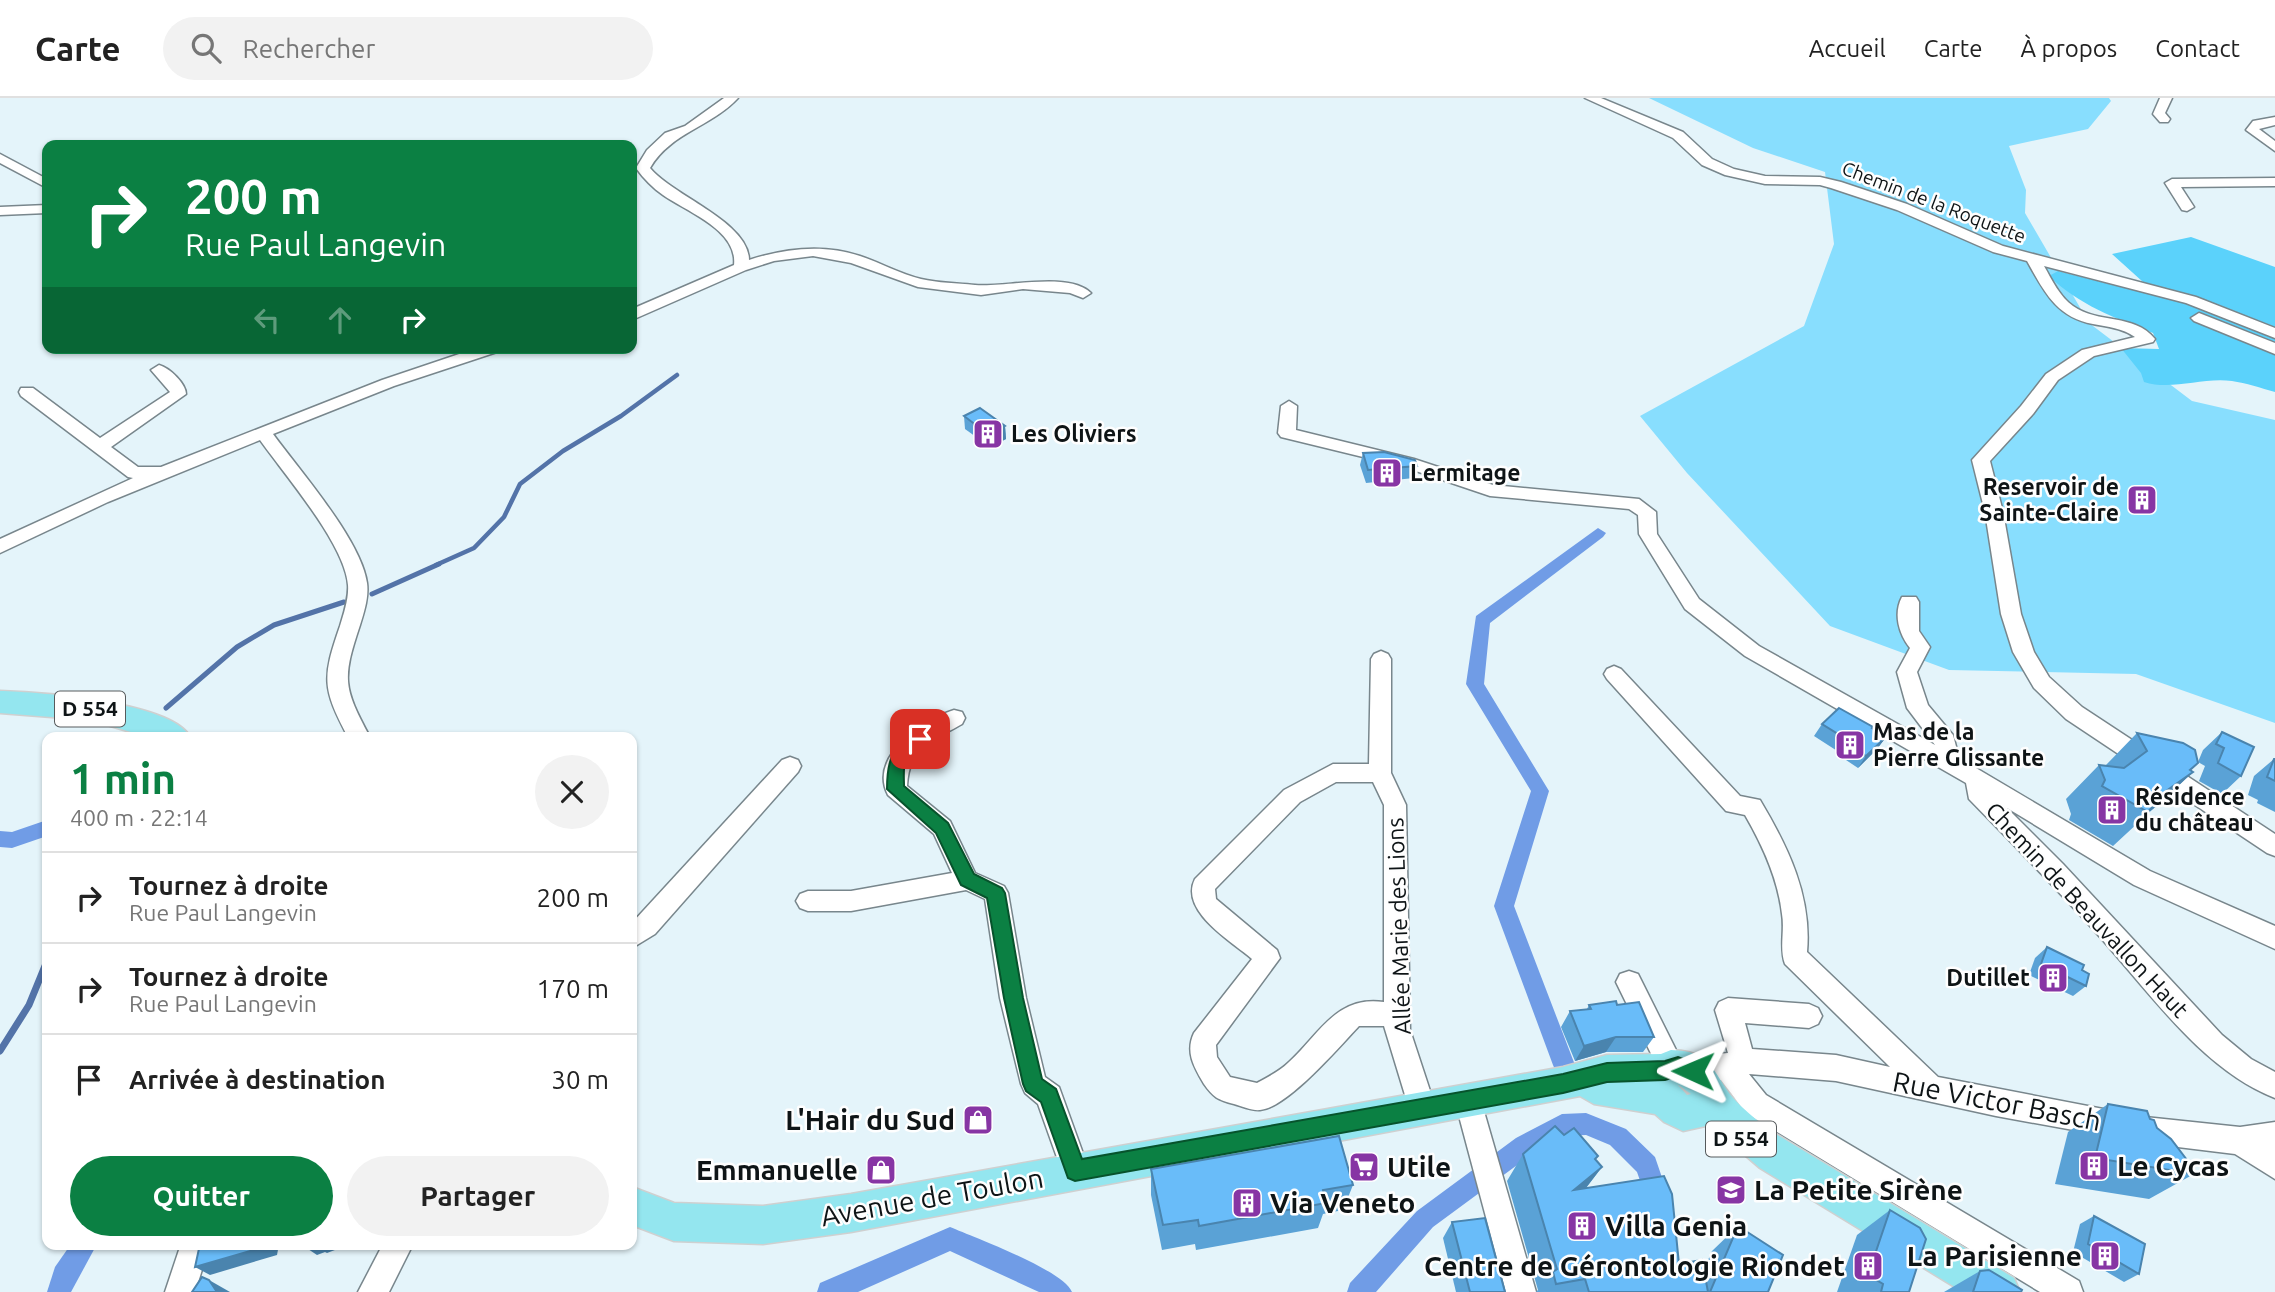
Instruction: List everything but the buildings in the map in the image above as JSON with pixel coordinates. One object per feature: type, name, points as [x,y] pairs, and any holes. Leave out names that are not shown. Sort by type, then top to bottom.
[{"type":"main road","name":"D 554","points":[[0,702],[78,707],[143,722],[165,732]]},
{"type":"main road","name":"D 554","points":[[1697,1079],[1724,1130],[1797,1169],[2000,1292]]},
{"type":"main road","name":"Avenue de Toulon","points":[[637,1208],[674,1222],[763,1225],[851,1213],[1075,1170],[1563,1084],[1628,1091],[1697,1079]]},
{"type":"street","points":[[732,98],[689,129],[670,136],[652,153],[643,168],[681,203],[723,226],[741,250],[741,267]]},
{"type":"street","name":"Chemin de la Roquette","points":[[1591,98],[1678,135],[1700,157],[1730,172],[1775,182],[1820,181],[1836,184],[1902,207],[1986,245],[2191,300],[2275,333]]},
{"type":"street","points":[[2164,119],[2159,114],[2166,98]]},
{"type":"street","points":[[2275,121],[2258,124],[2252,130],[2275,147]]},
{"type":"street","points":[[0,158],[42,181]]},
{"type":"street","points":[[2187,207],[2171,185],[2175,182],[2275,182]]},
{"type":"street","points":[[0,211],[42,209]]},
{"type":"street","points":[[637,313],[741,267],[772,257],[813,252],[854,259],[933,285],[981,290],[1023,285],[1072,289],[1083,293]]},
{"type":"street","points":[[2033,259],[2056,298],[2068,311],[2080,317],[2130,327],[2147,339],[2088,353],[2052,377],[2027,410],[1981,460],[1981,470],[1990,491],[2012,618],[2022,645],[2032,669],[2048,691],[2074,713],[2275,846]]},
{"type":"street","points":[[2149,288],[2159,297],[2225,331],[2275,349]]},
{"type":"street","points":[[0,547],[169,469],[388,383],[476,354]]},
{"type":"street","points":[[100,446],[178,394],[179,390],[159,370]]},
{"type":"street","points":[[27,392],[134,473],[169,469]]},
{"type":"street","name":"Chemin de Beauvallon Haut","points":[[1289,406],[1287,433],[1408,463],[1490,490],[1633,503],[1647,512],[1648,534],[1692,604],[1752,651],[1977,779],[1977,793],[2055,872],[2213,1044],[2238,1065],[2275,1085]]},
{"type":"street","points":[[263,432],[344,545],[358,583],[353,619],[336,667],[338,694],[357,732]]},
{"type":"street","points":[[1909,602],[1909,632],[1920,648],[1907,672],[1918,708],[1945,741],[1949,764]]},
{"type":"street","name":"Allée Marie des Lions","points":[[1381,659],[1380,773],[1395,805],[1397,1030],[1422,1108]]},
{"type":"street","points":[[1614,674],[1734,805],[1752,807],[1771,838],[1793,906],[1798,932],[1794,956],[1931,1089]]},
{"type":"street","points":[[954,718],[903,749],[896,767],[896,789],[942,828],[967,880]]},
{"type":"street","points":[[637,933],[790,766]]},
{"type":"street","points":[[1380,773],[1333,773],[1292,796],[1203,886],[1205,904],[1268,958],[1203,1042],[1204,1060],[1222,1088],[1260,1097],[1297,1073],[1352,1015],[1370,1012],[1396,1016]]},
{"type":"street","points":[[1977,779],[2141,878],[2275,938]]},
{"type":"street","points":[[808,901],[851,901],[967,880],[996,893],[1013,998],[1034,1084],[1049,1096],[1075,1170]]},
{"type":"street","points":[[1629,982],[1697,1079],[1756,1104],[2068,1292]]},
{"type":"street","points":[[1697,1079],[1728,1010],[1809,1016]]},
{"type":"street","name":"Rue Victor Basch","points":[[1697,1079],[1783,1062],[1836,1068],[2145,1130],[2240,1141],[2275,1136]]},
{"type":"street","points":[[1468,1101],[1521,1292]]},
{"type":"street","points":[[2240,1141],[2275,1165]]},
{"type":"street","points":[[180,1292],[194,1250]]},
{"type":"street","points":[[373,1292],[396,1250]]},
{"type":"shaded area","points":[[1649,98],[2109,98],[2111,101],[2088,129],[2009,146],[2026,190],[2025,213],[2089,323],[2192,401],[2275,420],[2275,723],[2136,674],[1949,670],[1830,626],[1687,473],[1640,416],[1804,326],[1834,244],[1825,172],[1753,148]]},
{"type":"shaded area","points":[[2191,237],[2275,267],[2275,392],[2221,380],[2176,385],[2144,382],[2141,373],[2121,348],[2159,349],[2153,333],[2085,303],[2049,276],[2058,271],[2133,290],[2143,282],[2112,254]]},
{"type":"waterway","points":[[436,565],[474,548],[504,517],[520,484],[563,451],[621,416],[677,375]]},
{"type":"waterway","points":[[1564,1065],[1504,906],[1540,791],[1475,684],[1482,620],[1598,533]]},
{"type":"waterway","points":[[372,594],[439,564]]},
{"type":"waterway","points":[[166,708],[237,647],[274,625],[344,602]]},
{"type":"waterway","points":[[0,839],[12,840],[42,830]]},
{"type":"waterway","points":[[0,1051],[29,1005],[42,973]]},
{"type":"waterway","points":[[1359,1292],[1425,1219],[1524,1146],[1562,1125],[1586,1124],[1618,1137],[1647,1165],[1657,1198]]},
{"type":"waterway","points":[[829,1292],[950,1239],[1044,1281],[1060,1292]]},
{"type":"waterway","points":[[59,1292],[64,1276],[81,1250]]},
{"type":"place","name":"Les Oliviers","points":[[988,434]]},
{"type":"place","name":"Lermitage","points":[[1387,473]]},
{"type":"place","name":"Reservoir de Sainte-Claire","points":[[2142,500]]},
{"type":"place","name":"Mas de la Pierre Glissante","points":[[1850,745]]},
{"type":"place","name":"Résidence du château","points":[[2112,810]]},
{"type":"place","name":"Dutillet","points":[[2053,978]]},
{"type":"place","name":"L'Hair du Sud","points":[[978,1120]]},
{"type":"place","name":"Le Cycas","points":[[2094,1166]]},
{"type":"place","name":"Utile","points":[[1364,1167]]},
{"type":"place","name":"Emmanuelle","points":[[881,1170]]},
{"type":"place","name":"La Petite Sirène","points":[[1731,1190]]},
{"type":"place","name":"Via Veneto","points":[[1247,1203]]},
{"type":"place","name":"Villa Genia","points":[[1582,1226]]},
{"type":"place","name":"La Parisienne","points":[[2105,1256]]},
{"type":"place","name":"Centre de Gérontologie Riondet","points":[[1868,1266]]},
{"type":"route","points":[[920,739],[903,749],[896,767],[896,789],[942,828],[967,880],[996,893],[1013,998],[1034,1084],[1049,1096],[1075,1170],[1563,1084],[1607,1072],[1665,1071],[1671,1067],[1693,1071]]}]
